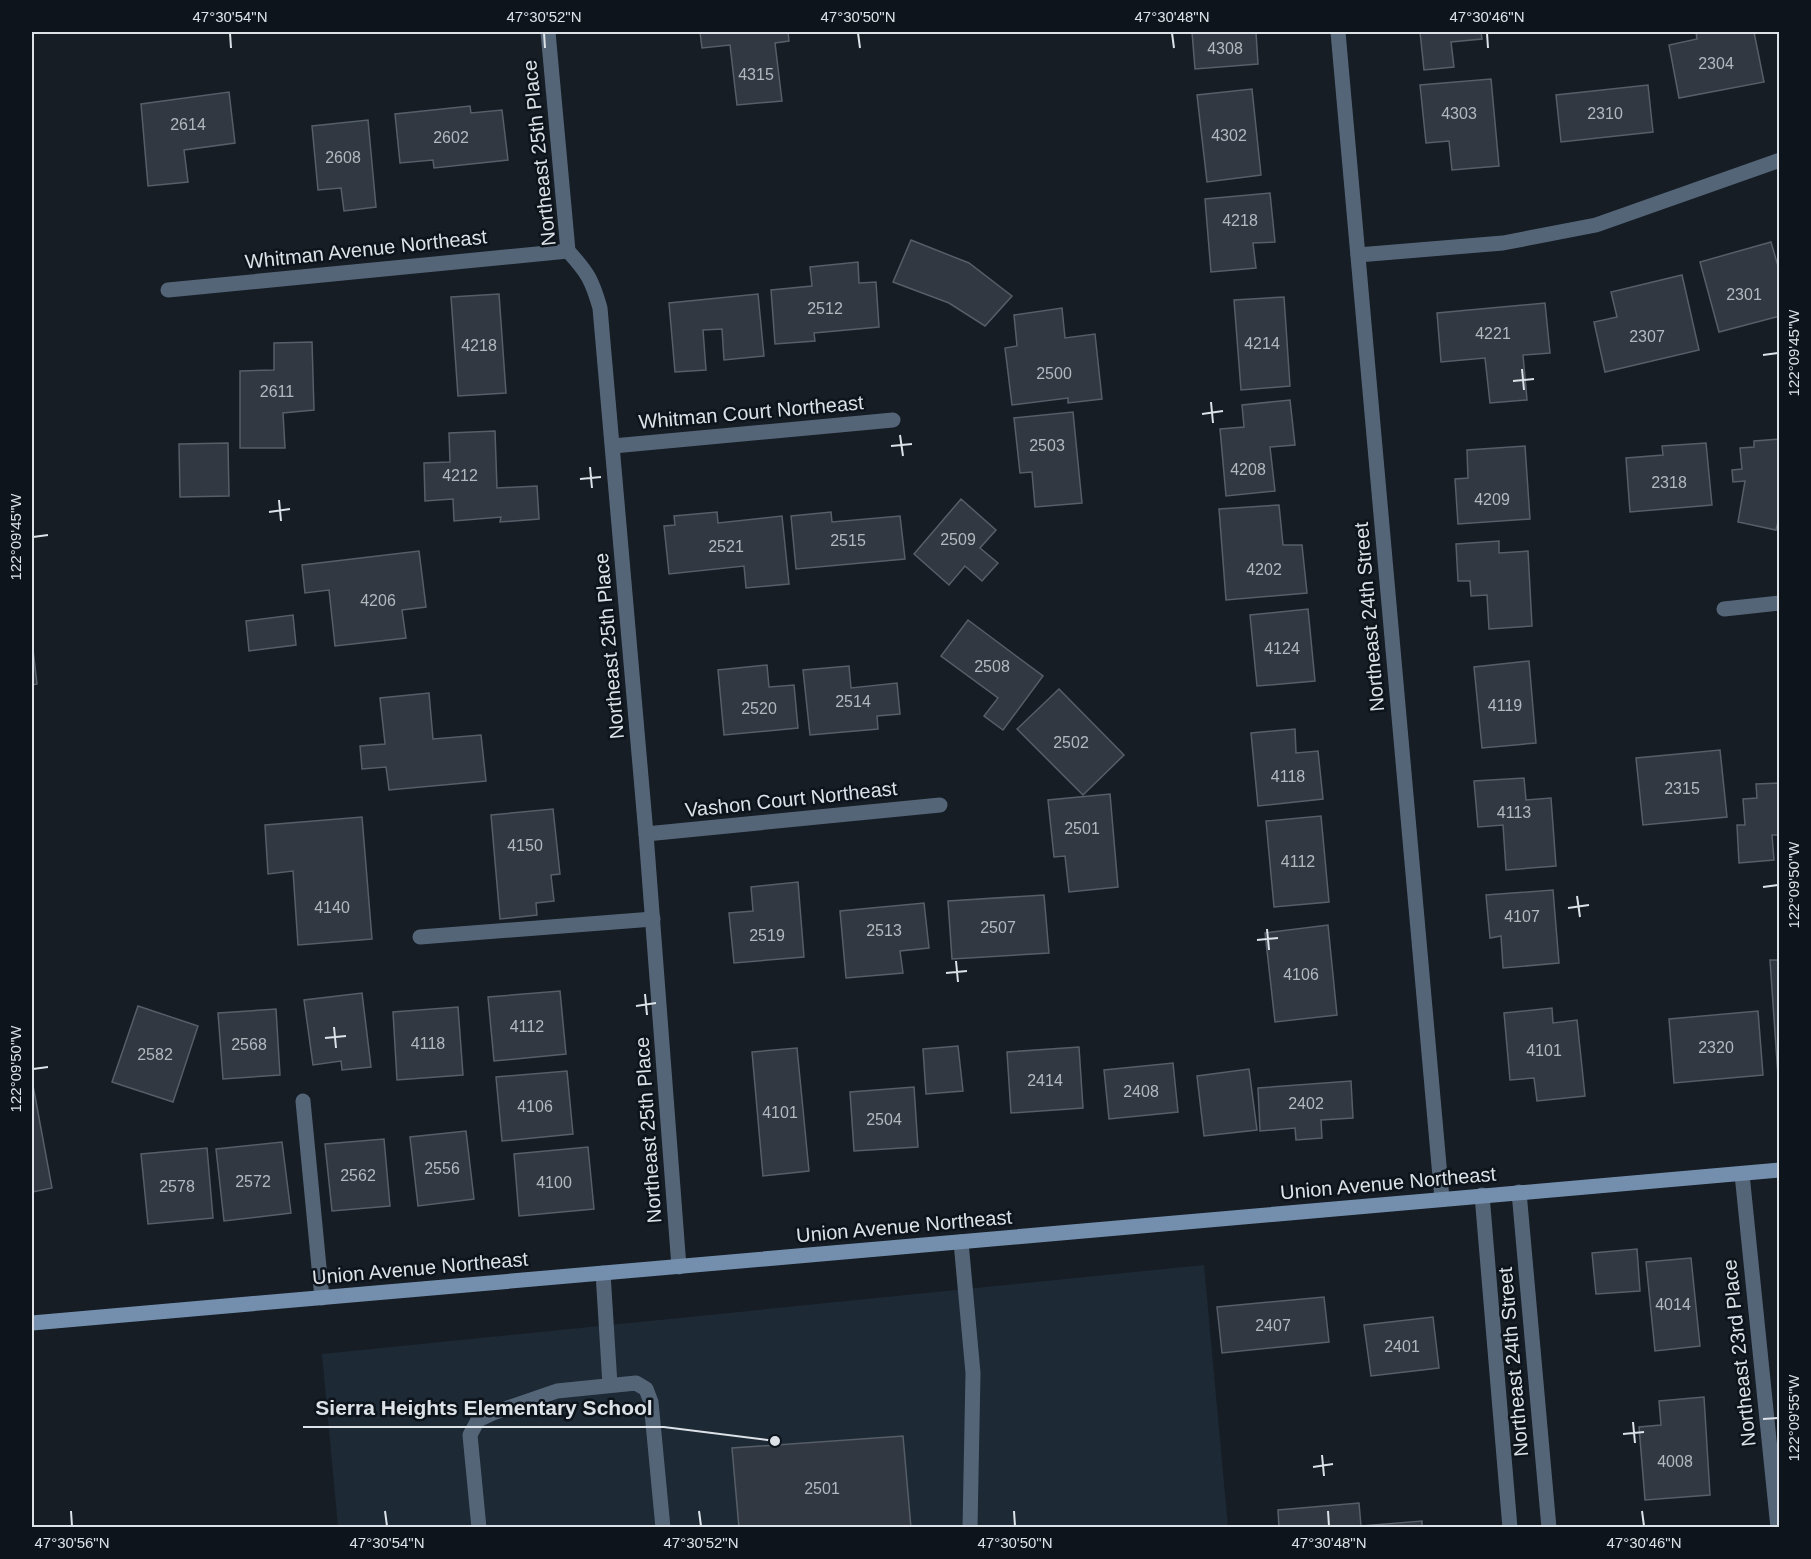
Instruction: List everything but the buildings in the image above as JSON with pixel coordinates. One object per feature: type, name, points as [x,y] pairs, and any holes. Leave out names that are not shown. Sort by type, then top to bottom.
[{"type":"street","name":"Northeast 25th Place","points":[[548,32],[568,251],[584,268],[593,284],[600,308],[646,834],[680,1267]]},
{"type":"street","name":"Northeast 24th Street","points":[[1338,32],[1442,1199]]},
{"type":"street","points":[[1358,255],[1503,243],[1596,225],[1779,160]]},
{"type":"street","name":"Whitman Avenue Northeast","points":[[168,290],[568,251]]},
{"type":"street","name":"Whitman Court Northeast","points":[[613,446],[893,420]]},
{"type":"street","points":[[1724,609],[1779,603]]},
{"type":"street","name":"Vashon Court Northeast","points":[[646,834],[940,805]]},
{"type":"street","points":[[420,937],[653,919]]},
{"type":"street","points":[[303,1101],[322,1298]]},
{"type":"street","name":"Union Avenue Northeast","points":[[32,1323],[1779,1170]]},
{"type":"street","name":"Northeast 23rd Place","points":[[1742,1174],[1778,1527]]},
{"type":"street","name":"Northeast 24th Street","points":[[1519,1192],[1549,1527]]},
{"type":"street","points":[[1482,1195],[1510,1527]]},
{"type":"street","points":[[961,1242],[973,1372],[970,1527]]},
{"type":"street","points":[[603,1273],[610,1385]]},
{"type":"street","points":[[479,1527],[470,1435],[478,1420],[557,1391],[636,1383],[646,1389],[651,1402],[663,1527]]},
{"type":"shaded area","points":[[1204,1265],[1228,1527],[338,1527],[322,1354]]},
{"type":"place","name":"Sierra Heights Elementary School","points":[[775,1441]]}]
